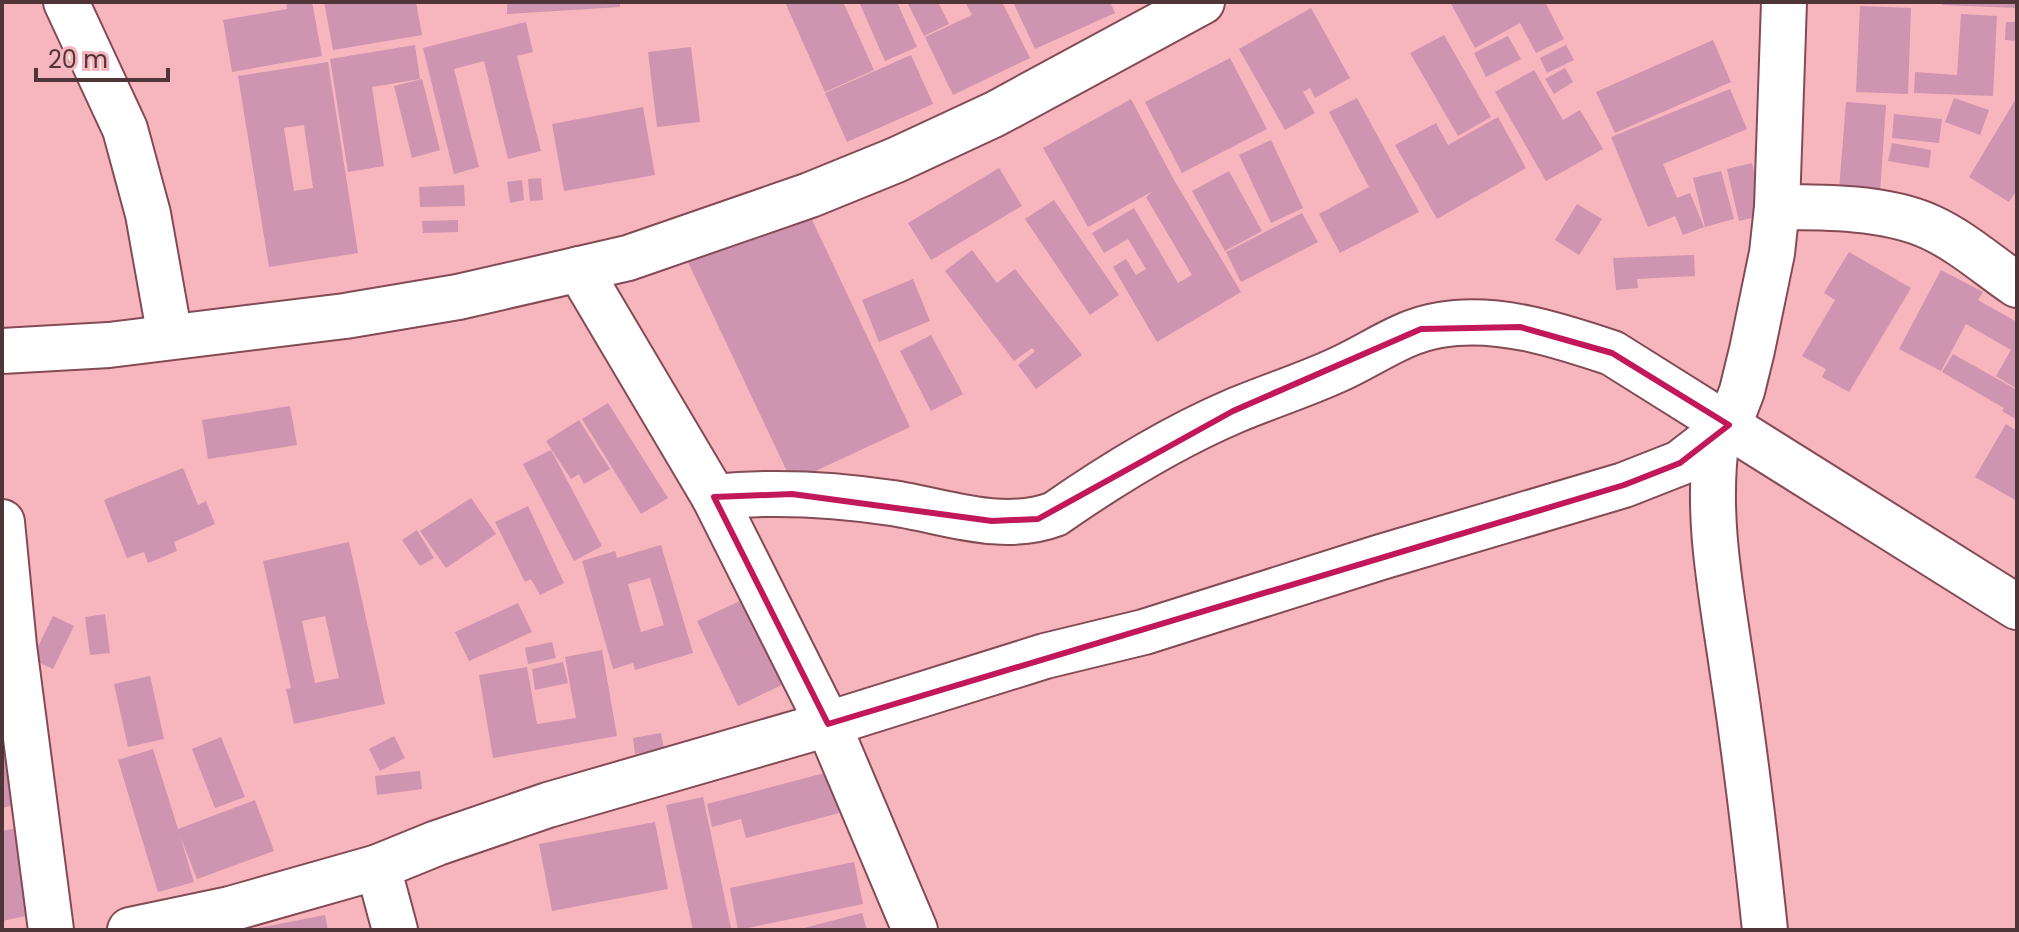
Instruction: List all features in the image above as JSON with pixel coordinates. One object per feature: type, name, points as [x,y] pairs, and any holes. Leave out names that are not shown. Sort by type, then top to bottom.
[{"type":"street","points":[[66,2],[125,129],[148,214],[170,337]]},
{"type":"street","points":[[2,351],[109,345],[360,313],[458,297],[628,258],[810,195],[896,160],[995,114],[1202,2]]},
{"type":"street","points":[[1765,930],[1747,766],[1716,548],[1713,482],[1723,431],[1742,391],[1772,253],[1777,207],[1784,2]]},
{"type":"street","points":[[1777,207],[1875,213],[1916,221],[1954,241],[2017,285]]},
{"type":"street","points":[[579,269],[714,497],[828,724],[915,930]]},
{"type":"street","points":[[714,497],[754,493],[792,494],[891,503],[992,521],[1038,519],[1055,514],[1144,457],[1233,411],[1334,372],[1421,329],[1451,324],[1520,327],[1562,336],[1612,353],[1723,431],[2017,607]]},
{"type":"street","points":[[130,930],[230,909],[378,867],[548,805],[828,724],[1045,656],[1144,632],[1624,485],[1680,463],[1723,431]]},
{"type":"street","points":[[2,522],[14,646],[51,930]]},
{"type":"street","points":[[378,867],[395,930]]},
{"type":"highlighted area","points":[[1520,327],[1612,353],[1729,425],[1680,463],[1624,485],[828,724],[714,497],[792,494],[992,521],[1038,519],[1233,411],[1421,329]]},
{"type":"building","points":[[286,2],[312,2],[322,56],[232,72],[223,20],[287,9]]},
{"type":"building","points":[[324,2],[416,2],[422,35],[333,50]]},
{"type":"building","points":[[507,2],[620,2],[620,7],[507,14]]},
{"type":"building","points":[[785,2],[843,2],[874,70],[825,92]]},
{"type":"building","points":[[859,2],[897,2],[917,47],[885,61]]},
{"type":"building","points":[[907,2],[938,2],[949,24],[924,36]]},
{"type":"building","points":[[965,2],[1002,2],[1030,58],[953,95],[925,37],[972,15]]},
{"type":"building","points":[[1013,2],[1110,2],[1115,13],[1035,49]]},
{"type":"building","points":[[1450,2],[1545,2],[1564,39],[1536,53],[1520,23],[1475,48]]},
{"type":"building","points":[[1943,2],[2017,2],[2017,8],[1942,5]]},
{"type":"building","points":[[1860,6],[1911,8],[1908,94],[1856,92]]},
{"type":"building","points":[[1311,8],[1350,78],[1315,98],[1310,88],[1303,92],[1315,113],[1285,130],[1239,49]]},
{"type":"building","points":[[1961,14],[1997,16],[1993,96],[1914,93],[1915,72],[1957,75]]},
{"type":"building","points":[[526,22],[533,52],[517,56],[541,151],[508,159],[484,61],[454,69],[479,167],[454,174],[423,48]]},
{"type":"building","points":[[2006,22],[2017,22],[2017,41],[2005,40]]},
{"type":"building","points":[[1444,35],[1491,117],[1458,136],[1410,53]]},
{"type":"building","points":[[1508,36],[1521,59],[1486,77],[1474,53]]},
{"type":"building","points":[[1713,40],[1731,82],[1615,133],[1596,92]]},
{"type":"building","points":[[415,45],[420,79],[372,87],[384,166],[348,172],[330,59]]},
{"type":"building","points":[[1566,45],[1574,60],[1547,73],[1540,58]]},
{"type":"building","points":[[691,47],[700,122],[657,127],[648,52]]},
{"type":"building","points":[[911,55],[933,104],[847,142],[825,93]]},
{"type":"building","points":[[1230,58],[1267,129],[1182,173],[1145,102]]},
{"type":"building","points":[[328,62],[358,253],[269,267],[238,76]],"holes":[[[304,125],[313,188],[294,191],[284,128]]]},
{"type":"building","points":[[1565,68],[1573,82],[1554,94],[1545,79]]},
{"type":"building","points":[[1534,70],[1563,120],[1580,110],[1603,149],[1546,181],[1495,92]]},
{"type":"building","points":[[422,79],[440,150],[412,158],[394,86]]},
{"type":"building","points":[[1730,89],[1747,129],[1663,164],[1677,198],[1690,193],[1704,227],[1683,235],[1675,216],[1648,227],[1611,137]]},
{"type":"building","points":[[2017,97],[2017,190],[2009,202],[1969,177]]},
{"type":"building","points":[[1357,98],[1419,212],[1340,253],[1319,214],[1369,187],[1329,112]]},
{"type":"building","points":[[1954,98],[1989,110],[1980,135],[1945,122]]},
{"type":"building","points":[[1131,99],[1174,180],[1241,292],[1157,342],[1113,267],[1126,259],[1136,275],[1146,269],[1128,239],[1104,253],[1092,233],[1134,208],[1178,283],[1192,275],[1146,197],[1153,191],[1088,227],[1043,148]]},
{"type":"building","points":[[1846,102],[1886,105],[1880,193],[1839,190]]},
{"type":"building","points":[[643,107],[655,175],[564,191],[552,124]]},
{"type":"building","points":[[1894,114],[1942,119],[1939,143],[1892,138]]},
{"type":"building","points":[[1498,117],[1526,168],[1437,219],[1395,145],[1436,123],[1448,145]]},
{"type":"building","points":[[1271,140],[1303,208],[1271,223],[1239,155]]},
{"type":"building","points":[[1892,143],[1931,150],[1929,168],[1888,161]]},
{"type":"building","points":[[1752,163],[1764,215],[1739,221],[1727,169]]},
{"type":"building","points":[[999,168],[1022,206],[931,260],[908,223]]},
{"type":"building","points":[[1229,171],[1262,231],[1225,251],[1192,191]]},
{"type":"building","points":[[1721,171],[1734,219],[1705,227],[1693,178]]},
{"type":"building","points":[[541,178],[543,200],[530,201],[528,179]]},
{"type":"building","points":[[522,180],[524,200],[510,203],[507,182]]},
{"type":"building","points":[[464,185],[465,206],[420,207],[419,187]]},
{"type":"building","points":[[1054,200],[1119,295],[1090,315],[1025,219]]},
{"type":"building","points":[[1577,204],[1602,219],[1579,255],[1555,240]]},
{"type":"building","points":[[805,205],[910,427],[792,482],[687,260]]},
{"type":"building","points":[[1302,213],[1318,242],[1241,282],[1226,252]]},
{"type":"building","points":[[458,220],[458,232],[423,233],[422,221]]},
{"type":"building","points":[[972,250],[997,283],[1015,269],[1082,355],[1036,389],[1018,365],[1035,351],[1032,348],[1014,361],[945,271]]},
{"type":"building","points":[[1849,252],[1911,288],[1849,392],[1822,377],[1826,369],[1802,356],[1835,300],[1824,293]]},
{"type":"building","points":[[1694,255],[1695,276],[1637,279],[1638,288],[1616,290],[1613,258]]},
{"type":"building","points":[[1941,270],[1983,292],[1978,300],[2017,322],[2017,389],[1996,376],[2011,350],[1966,324],[1941,371],[1899,349]]},
{"type":"building","points":[[913,279],[930,321],[879,342],[862,300]]},
{"type":"building","points":[[931,335],[963,394],[931,411],[900,351]]},
{"type":"building","points":[[1953,354],[2017,390],[2017,420],[2002,411],[2004,408],[1942,372]]},
{"type":"building","points":[[608,403],[668,498],[641,514],[582,419]]},
{"type":"building","points":[[290,406],[297,445],[208,459],[202,420]]},
{"type":"building","points":[[579,420],[610,469],[584,484],[579,474],[571,479],[546,441]]},
{"type":"building","points":[[2006,424],[2017,431],[2017,501],[1975,477]]},
{"type":"building","points":[[551,450],[602,546],[574,561],[523,464]]},
{"type":"building","points":[[183,468],[198,505],[206,501],[215,524],[174,542],[177,551],[148,563],[144,552],[127,558],[104,500]]},
{"type":"building","points":[[471,498],[496,534],[446,568],[420,531]]},
{"type":"building","points":[[528,506],[564,583],[540,595],[531,579],[525,582],[495,522]]},
{"type":"building","points":[[417,530],[434,558],[420,566],[402,540]]},
{"type":"building","points":[[349,542],[385,704],[294,724],[286,689],[291,688],[263,561]],"holes":[[[325,616],[339,678],[315,683],[302,621]]]},
{"type":"building","points":[[661,545],[693,653],[635,670],[633,663],[613,669],[582,561],[615,551],[617,558]],"holes":[[[650,578],[664,625],[641,632],[628,584]]]},
{"type":"building","points":[[759,592],[800,676],[738,706],[697,621]]},
{"type":"building","points":[[518,603],[532,632],[469,661],[455,632]]},
{"type":"building","points":[[105,614],[110,653],[90,655],[85,617]]},
{"type":"building","points":[[53,616],[74,626],[53,669],[32,659]]},
{"type":"building","points":[[552,642],[556,658],[528,664],[525,648]]},
{"type":"building","points":[[602,650],[617,736],[493,758],[479,675],[527,667],[537,724],[576,718],[565,657]]},
{"type":"building","points":[[563,662],[568,683],[535,690],[532,669]]},
{"type":"building","points":[[150,676],[164,739],[128,747],[114,684]]},
{"type":"building","points":[[661,733],[664,749],[635,754],[633,738]]},
{"type":"building","points":[[15,734],[31,801],[2,808],[2,737]]},
{"type":"building","points":[[394,736],[405,758],[380,771],[369,749]]},
{"type":"building","points":[[221,737],[245,797],[215,808],[192,749]]},
{"type":"building","points":[[153,749],[178,829],[255,800],[274,851],[197,879],[180,836],[194,882],[158,892],[118,760]]},
{"type":"building","points":[[420,771],[422,789],[377,795],[375,776]]},
{"type":"building","points":[[828,772],[839,813],[746,838],[741,819],[712,827],[707,804]]},
{"type":"building","points":[[703,797],[731,928],[721,930],[693,930],[666,805]]},
{"type":"building","points":[[655,822],[668,889],[552,911],[539,844]]},
{"type":"building","points":[[22,827],[40,913],[2,921],[2,831]]},
{"type":"building","points":[[854,862],[863,904],[738,930],[730,888]]},
{"type":"building","points":[[862,913],[867,930],[800,929]]},
{"type":"building","points":[[325,915],[328,930],[253,930],[253,929]]}]
